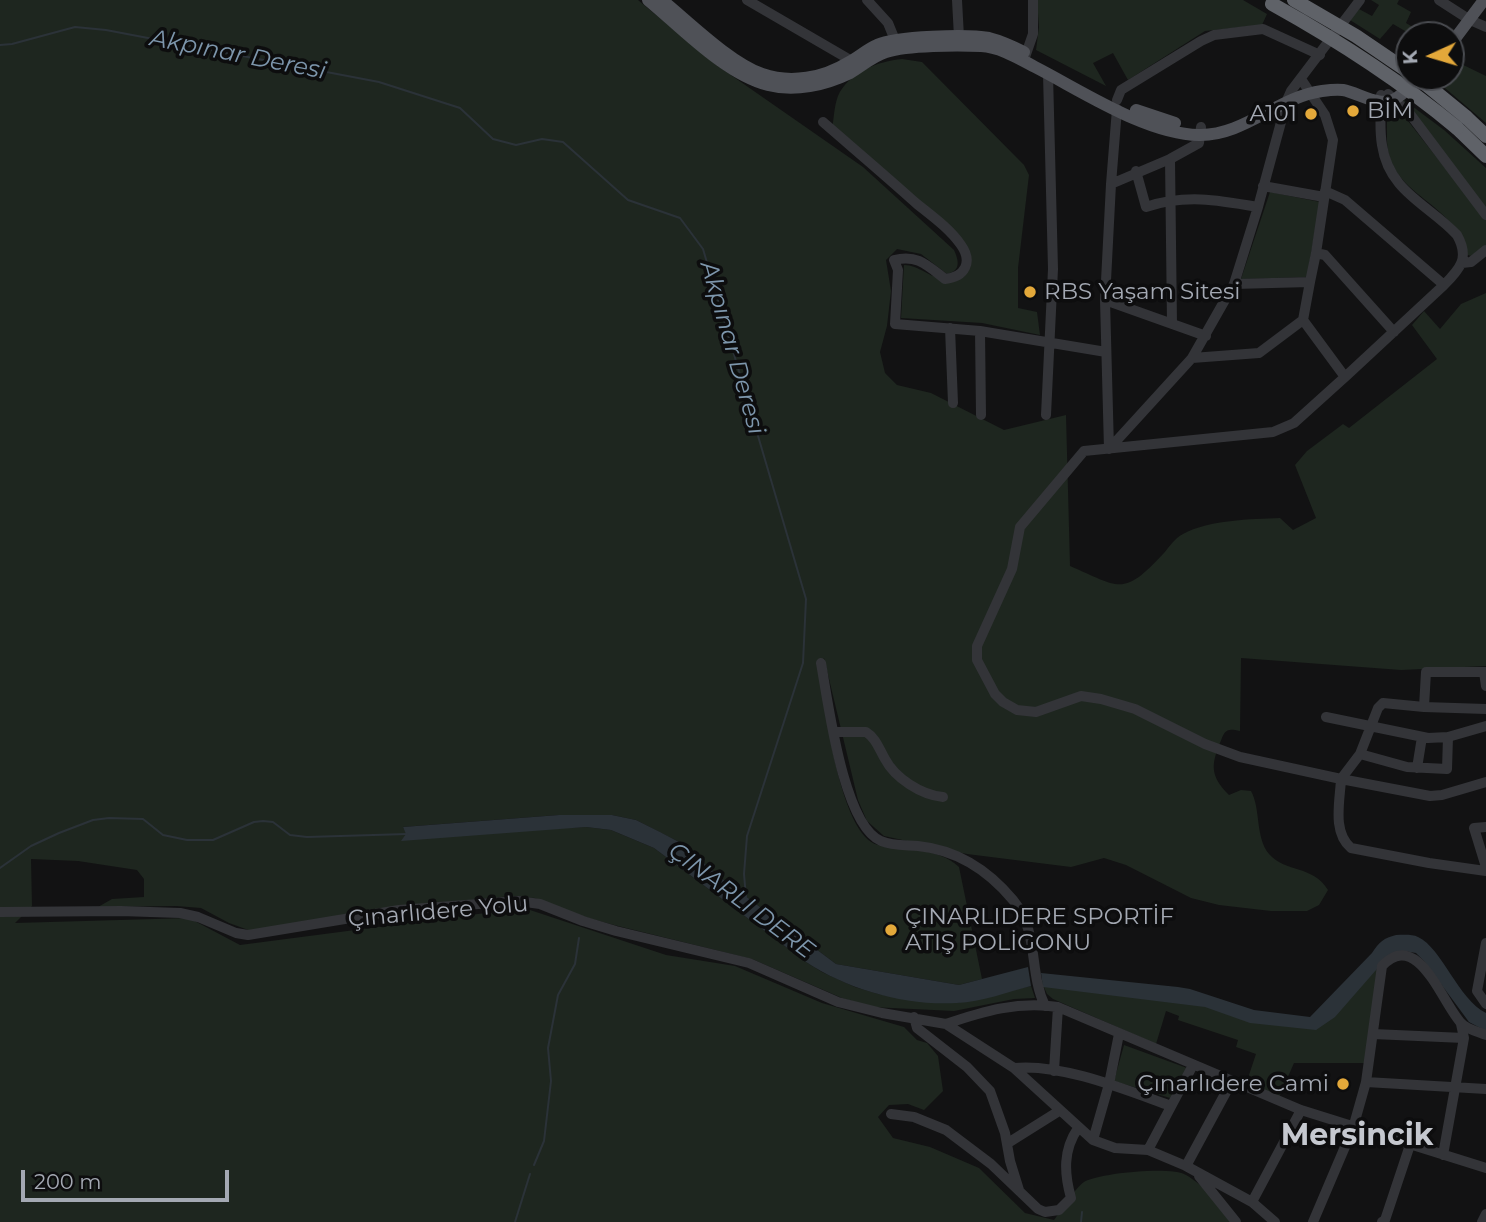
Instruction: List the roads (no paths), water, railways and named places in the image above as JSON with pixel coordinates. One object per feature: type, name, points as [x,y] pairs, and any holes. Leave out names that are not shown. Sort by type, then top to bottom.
[{"type":"highway","points":[[1294,0],[1356,36],[1395,64]]},
{"type":"highway","points":[[1268,2],[1486,136]]},
{"type":"highway","points":[[1431,91],[1461,122],[1486,156]]},
{"type":"main road","points":[[648,0],[737,71],[769,85],[795,88],[818,85],[855,64],[877,44],[897,44],[986,46],[1025,57],[1048,74],[1117,104],[1200,131],[1231,130],[1305,86],[1386,97],[1396,91]]},
{"type":"main road","points":[[662,0],[737,60],[762,74],[781,78],[808,78],[855,64]]},
{"type":"main road","points":[[1464,21],[1475,0]]},
{"type":"main road","points":[[1463,21],[1484,0]]},
{"type":"main road","points":[[897,44],[959,37],[990,38],[1117,104]]},
{"type":"main road","points":[[1386,97],[1395,88]]},
{"type":"street","points":[[747,0],[855,64]]},
{"type":"street","points":[[867,0],[884,17],[897,44]]},
{"type":"street","points":[[957,0],[959,37]]},
{"type":"street","points":[[1025,57],[1033,34],[1033,0]]},
{"type":"street","points":[[1192,358],[1259,353],[1303,320],[1333,140],[1325,115],[1305,86],[1320,55],[1360,0]]},
{"type":"street","points":[[1439,0],[1466,18],[1486,27]]},
{"type":"street","points":[[1109,449],[1105,300],[1117,104],[1121,90],[1214,35],[1269,30],[1320,55]]},
{"type":"street","points":[[1046,415],[1053,269],[1048,74]]},
{"type":"street","points":[[1109,449],[1192,358],[1234,284],[1289,96]]},
{"type":"street","points":[[1386,97],[1410,114],[1486,215]]},
{"type":"street","points":[[1386,97],[1382,146],[1393,178],[1403,190],[1457,236],[1461,244],[1460,269],[1294,423],[1273,432],[1084,451],[1020,527],[1012,569],[977,646],[978,660],[995,694],[1017,710],[1036,712],[1081,696],[1101,699],[1135,709],[1205,744],[1240,757],[1341,779],[1436,796],[1486,782]]},
{"type":"street","points":[[823,122],[962,246],[966,262],[963,273],[957,278],[945,279],[924,263],[908,256],[894,260],[898,270],[895,324],[980,331],[1105,352]]},
{"type":"street","points":[[1111,184],[1136,171],[1170,159],[1199,143],[1200,131]]},
{"type":"street","points":[[1170,159],[1172,324]]},
{"type":"street","points":[[1136,171],[1146,207],[1170,199],[1218,200],[1258,208]]},
{"type":"street","points":[[1264,186],[1325,194],[1345,200],[1444,285]]},
{"type":"street","points":[[1462,263],[1471,262],[1486,250]]},
{"type":"street","points":[[1316,253],[1328,257],[1394,332]]},
{"type":"street","points":[[1234,284],[1310,282]]},
{"type":"street","points":[[1105,300],[1206,336]]},
{"type":"street","points":[[1303,320],[1345,377]]},
{"type":"street","points":[[950,328],[953,403]]},
{"type":"street","points":[[980,331],[981,415]]},
{"type":"street","points":[[821,663],[834,732],[857,816],[872,836],[888,843],[935,848],[965,859],[983,871],[1013,900],[1029,930],[1034,950],[1036,986],[1045,1006]]},
{"type":"street","points":[[1424,708],[1426,672],[1485,672],[1486,686]]},
{"type":"street","points":[[1486,709],[1424,708],[1383,703],[1378,708],[1360,754],[1341,779],[1339,825],[1344,841],[1352,848],[1429,863],[1486,869],[1474,828],[1486,827]]},
{"type":"street","points":[[1326,717],[1422,737],[1448,737],[1486,726]]},
{"type":"street","points":[[834,732],[860,731],[871,735],[885,761],[904,780],[930,795],[943,797]]},
{"type":"street","points":[[1417,768],[1422,737]]},
{"type":"street","points":[[1360,754],[1417,768],[1447,769],[1448,737]]},
{"type":"street","name":"Çınarlıdere Yolu","points":[[0,912],[180,913],[198,916],[236,933],[248,935],[399,910],[528,902],[616,931],[749,963],[838,1002],[946,1024]]},
{"type":"street","points":[[1486,943],[1477,991],[1486,1004]]},
{"type":"street","points":[[1317,1220],[1353,1128],[1366,1082],[1381,969],[1391,957],[1401,954],[1412,958],[1428,974],[1461,1024],[1464,1038],[1443,1155]]},
{"type":"street","points":[[946,1024],[1003,1006],[1058,1007],[1301,1110],[1486,1168]]},
{"type":"street","points":[[1054,1071],[1058,1007]]},
{"type":"street","points":[[914,1017],[917,1028],[982,1080],[995,1100],[1020,1193]]},
{"type":"street","points":[[946,1024],[1014,1068],[1093,1140],[1115,1148],[1148,1150],[1189,1167],[1252,1202],[1275,1222]]},
{"type":"street","points":[[1461,1024],[1486,1035]]},
{"type":"street","points":[[1093,1140],[1109,1084],[1119,1034]]},
{"type":"street","points":[[1373,1034],[1464,1038]]},
{"type":"street","points":[[1148,1150],[1193,1065]]},
{"type":"street","points":[[1014,1068],[1054,1071],[1109,1084],[1171,1106]]},
{"type":"street","points":[[1189,1167],[1232,1081]]},
{"type":"street","points":[[1366,1082],[1486,1089]]},
{"type":"street","points":[[1252,1202],[1301,1110]]},
{"type":"street","points":[[1008,1143],[1059,1111]]},
{"type":"street","points":[[891,1114],[914,1117],[946,1130],[991,1164],[1038,1209],[1045,1212],[1059,1210],[1071,1198],[1065,1163],[1072,1136],[1078,1128]]},
{"type":"street","points":[[1384,1221],[1410,1145]]},
{"type":"street","points":[[1189,1167],[1220,1200],[1236,1222]]},
{"type":"street","points":[[1482,1222],[1486,1214]]},
{"type":"water","name":"ÇINARLI DERE","points":[[559,815],[612,815],[636,820],[681,843],[720,877],[836,964],[959,985],[1028,967],[1031,986],[976,1001],[937,1003],[898,999],[840,981],[806,962],[654,848],[611,830],[586,827],[401,841],[406,834],[403,827]]},
{"type":"water","points":[[1396,935],[1416,936],[1427,943],[1467,997],[1486,1013],[1486,1031],[1469,1022],[1416,953],[1404,951],[1390,954],[1335,1017],[1316,1030],[1250,1023],[1205,1007],[1043,987],[1041,973],[1178,987],[1254,1010],[1310,1017],[1380,943]]},
{"type":"waterway","name":"Akpınar Deresi","points":[[0,45],[75,27],[106,30],[379,82],[460,108],[493,139],[516,145],[542,139],[563,142],[628,200],[680,218],[703,249],[806,599],[803,663],[747,836],[744,874],[746,897]]},
{"type":"waterway","points":[[0,868],[31,846],[59,833],[93,820],[109,818],[143,819],[163,835],[187,840],[213,840],[254,822],[263,821],[273,822],[290,835],[307,837],[407,834]]},
{"type":"waterway","points":[[534,1165],[544,1141],[551,1081],[548,1048],[558,995],[575,964],[579,938]]},
{"type":"waterway","points":[[515,1222],[530,1174]]},
{"type":"waterway","points":[[1081,1222],[1082,1212]]},
{"type":"place","name":"BİM","points":[[1353,111]]},
{"type":"place","name":"A101","points":[[1311,114]]},
{"type":"place","name":"RBS Yaşam Sitesi","points":[[1030,292]]},
{"type":"place","name":"ÇINARLIDERE SPORTİF ATIŞ POLİGONU","points":[[891,930]]},
{"type":"place","name":"Çınarlıdere Cami","points":[[1343,1084]]},
{"type":"district","name":"Mersincik","points":[[1357,1136]]}]
